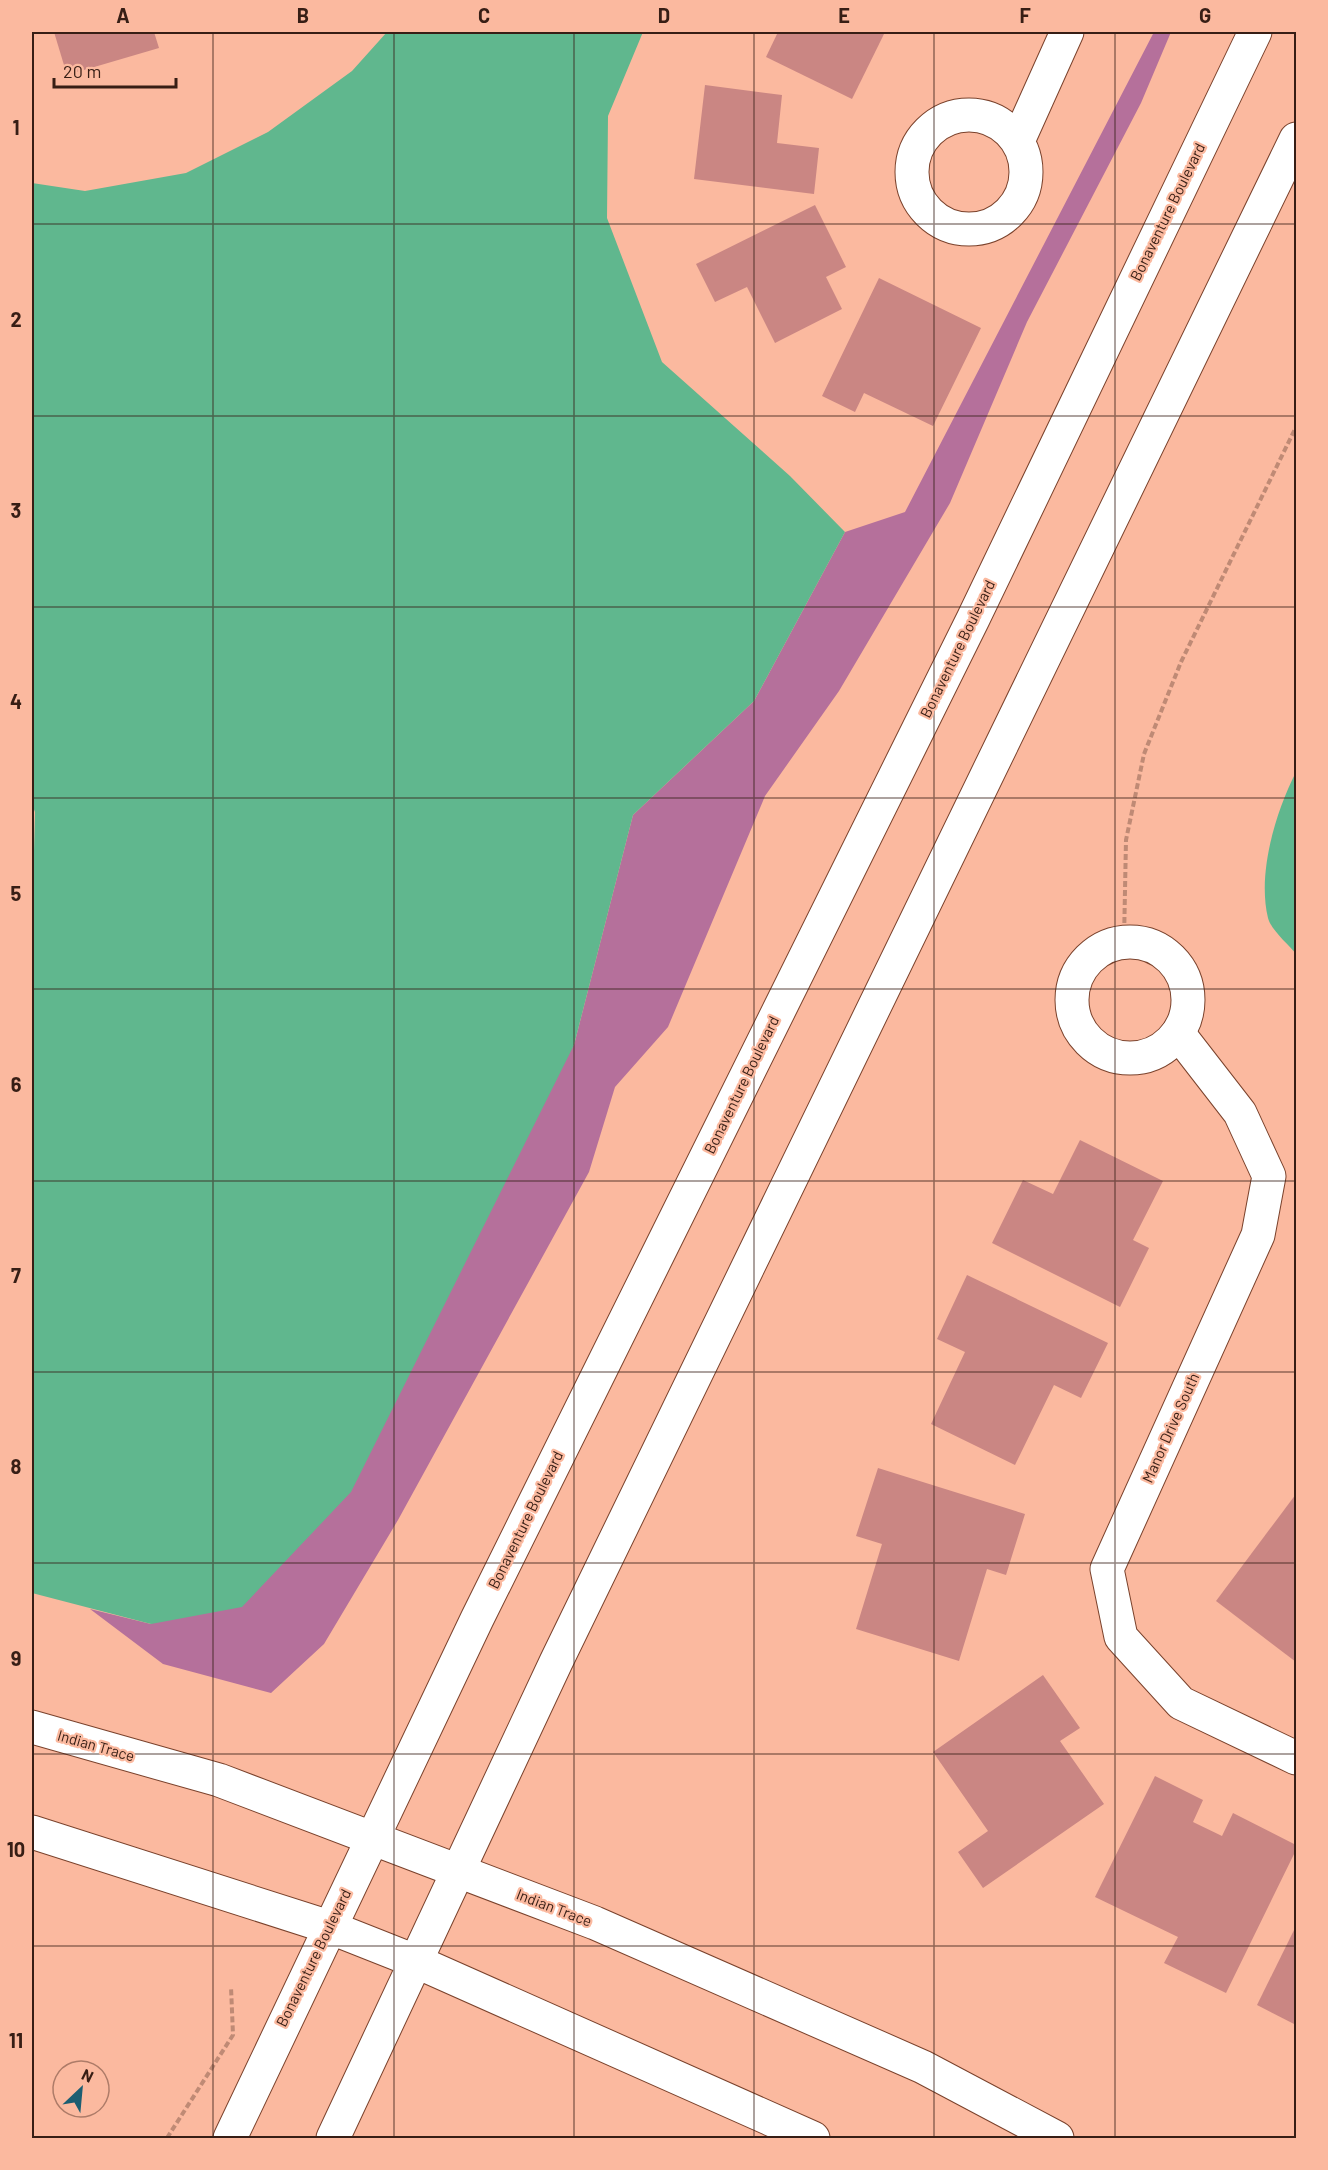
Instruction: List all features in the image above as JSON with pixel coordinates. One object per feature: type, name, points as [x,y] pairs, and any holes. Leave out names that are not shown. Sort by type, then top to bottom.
[{"type":"main road","points":[[1018,141],[1067,32]]},
{"type":"main road","name":"Bonaventure Boulevard","points":[[230,2139],[477,1619],[973,619],[1255,32]]},
{"type":"main road","points":[[333,2139],[456,1870],[1296,139]]},
{"type":"main road","points":[[1124,941],[1143,942],[1161,950],[1175,962],[1185,979],[1189,997],[1187,1016],[1178,1033],[1164,1047],[1147,1056],[1127,1058],[1108,1054],[1091,1044],[1079,1028],[1072,1010],[1072,990],[1078,972],[1090,956],[1106,946],[1124,941]]},
{"type":"main road","name":"Manor Drive South","points":[[1178,1033],[1240,1113],[1269,1176],[1258,1235],[1107,1569],[1121,1637],[1181,1703],[1296,1758]]},
{"type":"main road","name":"Indian Trace","points":[[32,1727],[219,1780],[595,1923],[923,2067],[1057,2139]]},
{"type":"main road","points":[[32,1832],[329,1927],[415,1960],[813,2139]]},
{"type":"path","points":[[1124,941],[1126,840],[1144,754],[1181,662],[1296,427]]},
{"type":"path","points":[[167,2139],[233,2035],[231,1987]]},
{"type":"shaded area","points":[[387,32],[643,32],[608,116],[607,218],[662,362],[790,476],[845,532],[754,701],[633,815],[574,1045],[351,1492],[242,1607],[151,1624],[32,1593],[32,929],[35,812],[32,804],[32,183],[85,191],[186,173],[268,132],[352,71]]},
{"type":"shaded area","points":[[1154,32],[1171,32],[1141,103],[1027,322],[950,503],[839,691],[765,796],[668,1027],[615,1087],[589,1172],[398,1520],[324,1644],[271,1693],[163,1664],[90,1609],[151,1624],[574,1045],[633,815],[754,701],[845,532],[905,512]]},
{"type":"shaded area","points":[[1296,772],[1296,954],[1270,923],[1265,900],[1265,882],[1275,823]]},
{"type":"building","points":[[54,32],[154,32],[159,48],[67,75]]},
{"type":"building","points":[[778,32],[885,32],[852,99],[766,57]]},
{"type":"building","points":[[705,85],[782,95],[777,143],[819,148],[814,194],[694,179]]},
{"type":"building","points":[[815,205],[846,267],[826,277],[842,309],[775,343],[747,287],[715,302],[696,264]]},
{"type":"building","points":[[879,278],[981,328],[933,426],[864,393],[855,412],[822,396]]},
{"type":"building","points":[[1080,1140],[1163,1181],[1133,1240],[1149,1248],[1120,1307],[992,1243],[1023,1180],[1053,1194]]},
{"type":"building","points":[[967,1275],[1108,1343],[1081,1398],[1054,1385],[1015,1465],[931,1424],[965,1352],[937,1339]]},
{"type":"building","points":[[878,1468],[1025,1514],[1006,1575],[987,1569],[959,1661],[856,1629],[882,1544],[856,1536]]},
{"type":"building","points":[[1296,1494],[1296,1662],[1216,1601]]},
{"type":"building","points":[[1043,1675],[1080,1728],[1060,1741],[1104,1804],[983,1888],[958,1852],[988,1831],[933,1752]]},
{"type":"building","points":[[1155,1776],[1203,1800],[1193,1822],[1222,1836],[1233,1813],[1296,1845],[1296,1850],[1226,1993],[1164,1963],[1178,1937],[1095,1897]]},
{"type":"building","points":[[1296,1926],[1296,2025],[1257,2005]]}]
